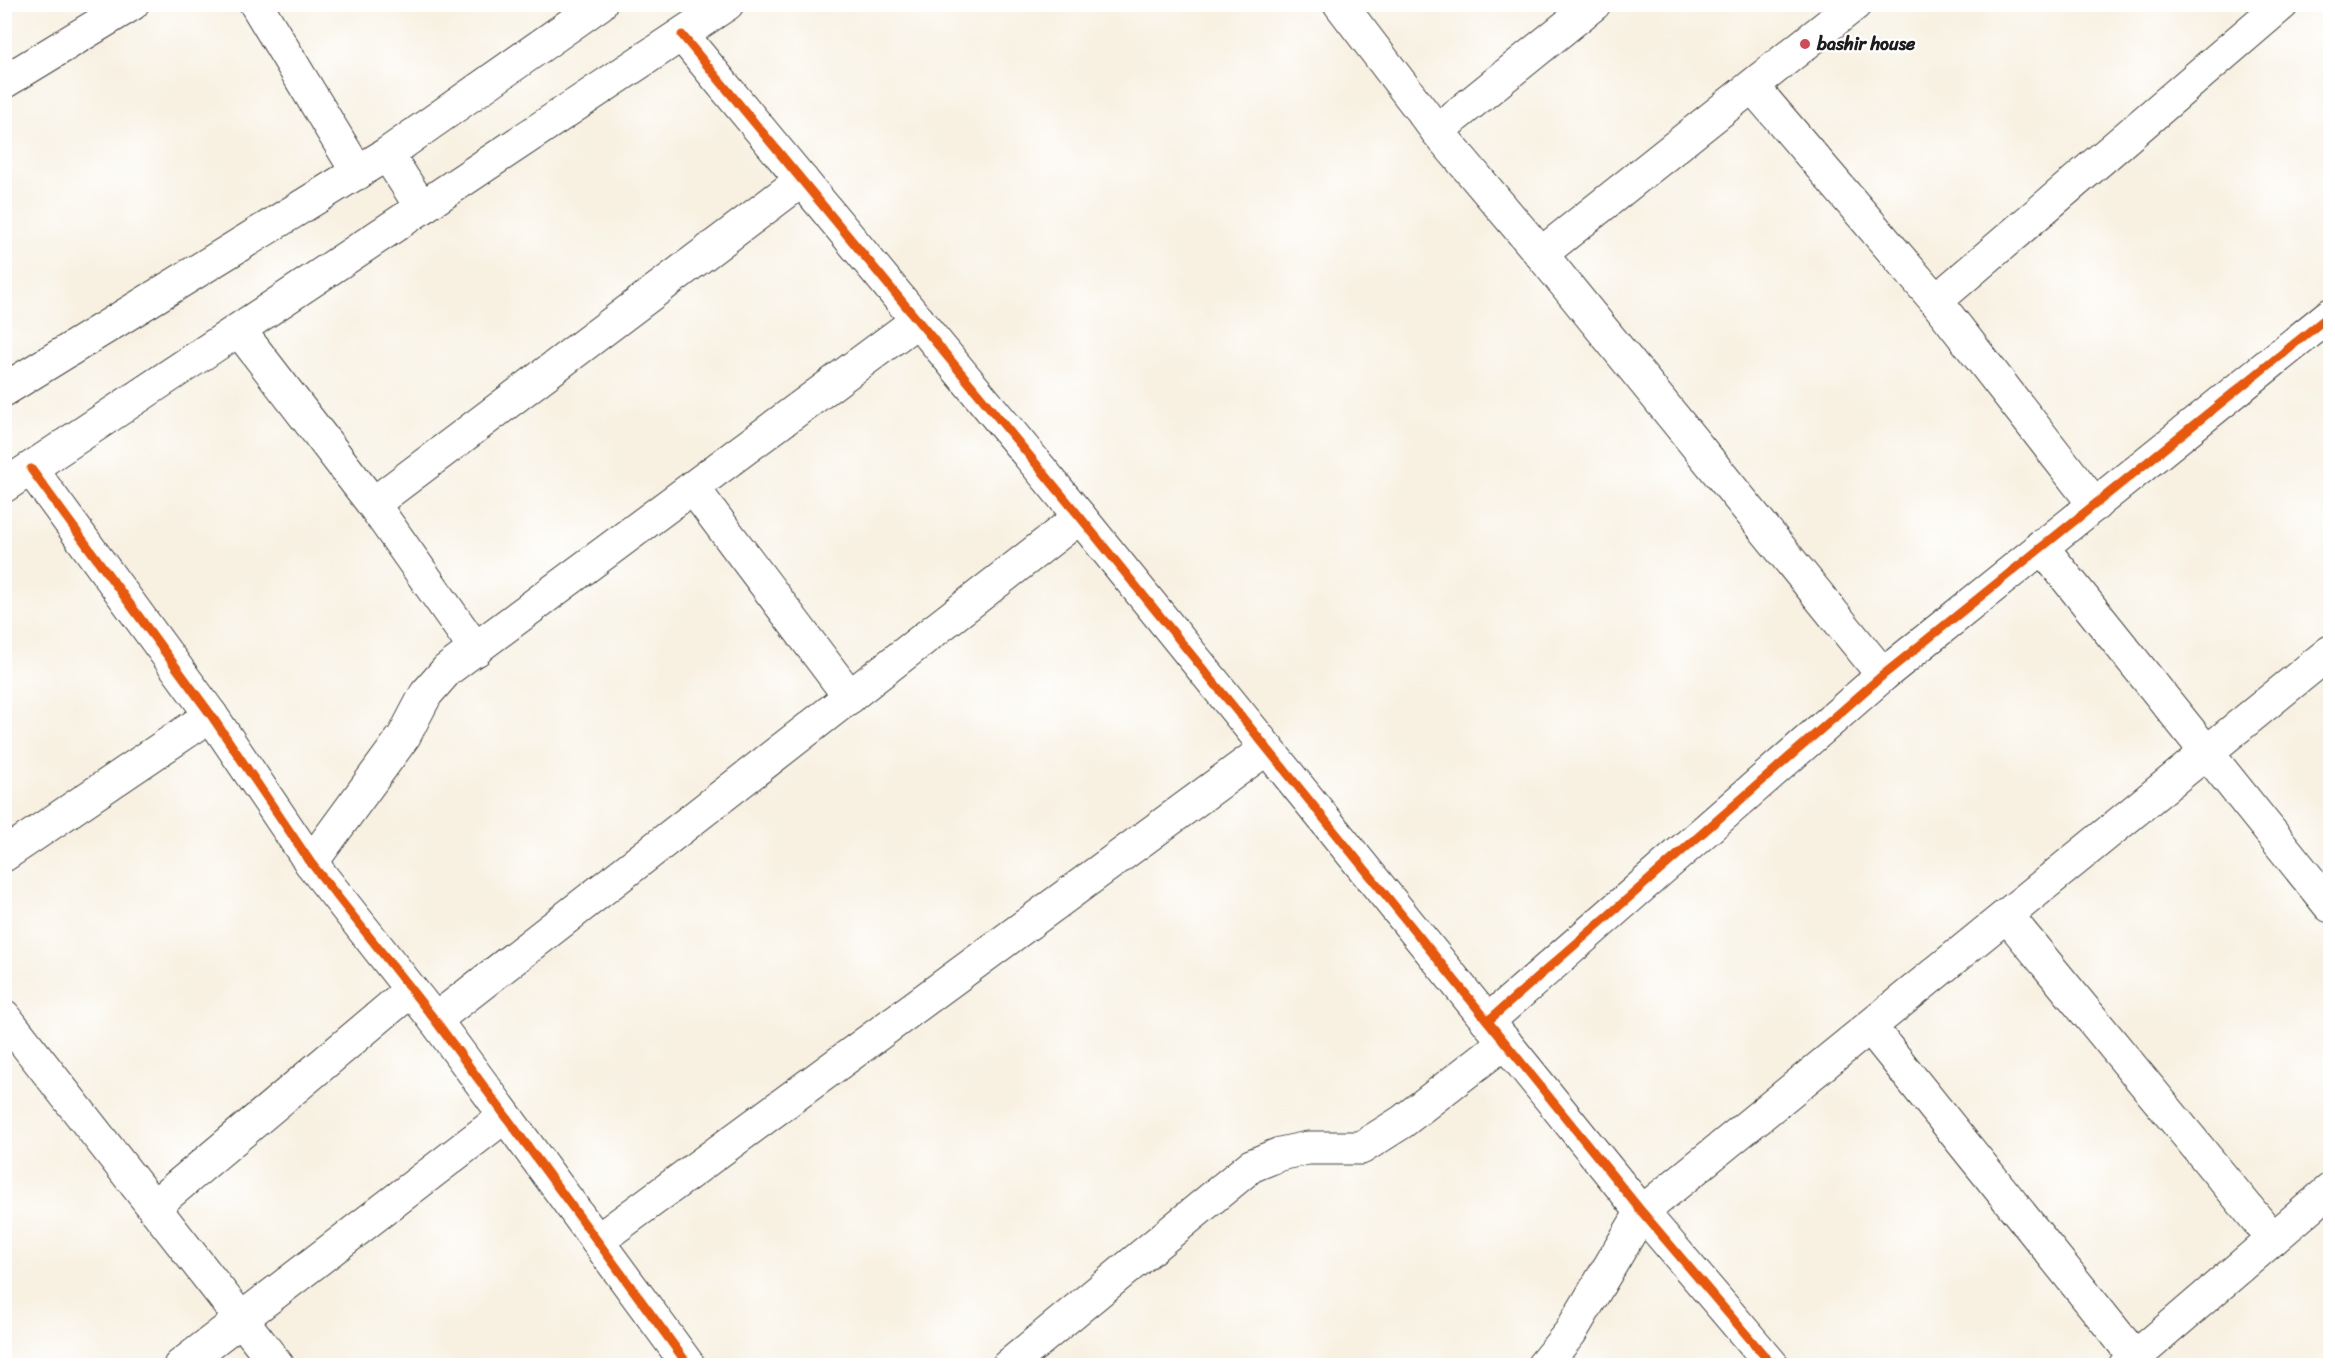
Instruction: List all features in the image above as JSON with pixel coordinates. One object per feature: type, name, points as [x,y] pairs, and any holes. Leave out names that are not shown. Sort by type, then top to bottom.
[{"type":"street","points":[[4,82],[132,4]]},
{"type":"street","points":[[256,4],[358,172]]},
{"type":"street","points":[[4,390],[387,154],[600,4]]},
{"type":"street","points":[[689,1365],[435,1020],[311,863],[211,715],[18,477],[727,4]]},
{"type":"street","points":[[1340,4],[1437,130],[1541,254],[1883,675]]},
{"type":"street","points":[[1437,130],[1594,4]]},
{"type":"street","points":[[1936,301],[2282,4]]},
{"type":"street","points":[[1541,254],[1753,87],[1845,7]]},
{"type":"street","points":[[682,34],[1080,517],[1642,1212],[1773,1365]]},
{"type":"street","points":[[1753,87],[1936,301],[2095,505]]},
{"type":"street","points":[[387,154],[422,208]]},
{"type":"street","points":[[373,504],[802,180]]},
{"type":"street","points":[[1008,1365],[1251,1166],[1280,1154],[1308,1148],[1361,1148],[1402,1122],[1496,1031],[1883,675],[2331,315]]},
{"type":"street","points":[[311,863],[404,736],[426,694],[447,670],[918,320]]},
{"type":"street","points":[[239,330],[373,504],[476,650]]},
{"type":"street","points":[[693,488],[850,697]]},
{"type":"street","points":[[435,1020],[1080,517]]},
{"type":"street","points":[[2041,546],[2331,906]]},
{"type":"street","points":[[1544,1365],[1570,1333],[1642,1212],[2331,652]]},
{"type":"street","points":[[4,855],[211,715]]},
{"type":"street","points":[[597,1241],[1267,748]]},
{"type":"street","points":[[2007,916],[2273,1239]]},
{"type":"street","points":[[153,1207],[411,990]]},
{"type":"street","points":[[4,1016],[278,1365]]},
{"type":"street","points":[[1870,1026],[2130,1361],[2331,1190]]},
{"type":"street","points":[[180,1365],[505,1116]]},
{"type":"cycle path","points":[[682,35],[1080,517],[1642,1212],[1773,1366]]},
{"type":"cycle path","points":[[1488,1021],[1883,675],[2330,315]]},
{"type":"cycle path","points":[[31,469],[211,715],[311,863],[435,1020],[689,1366]]},
{"type":"place","name":"bashir house","points":[[1805,44]]}]
